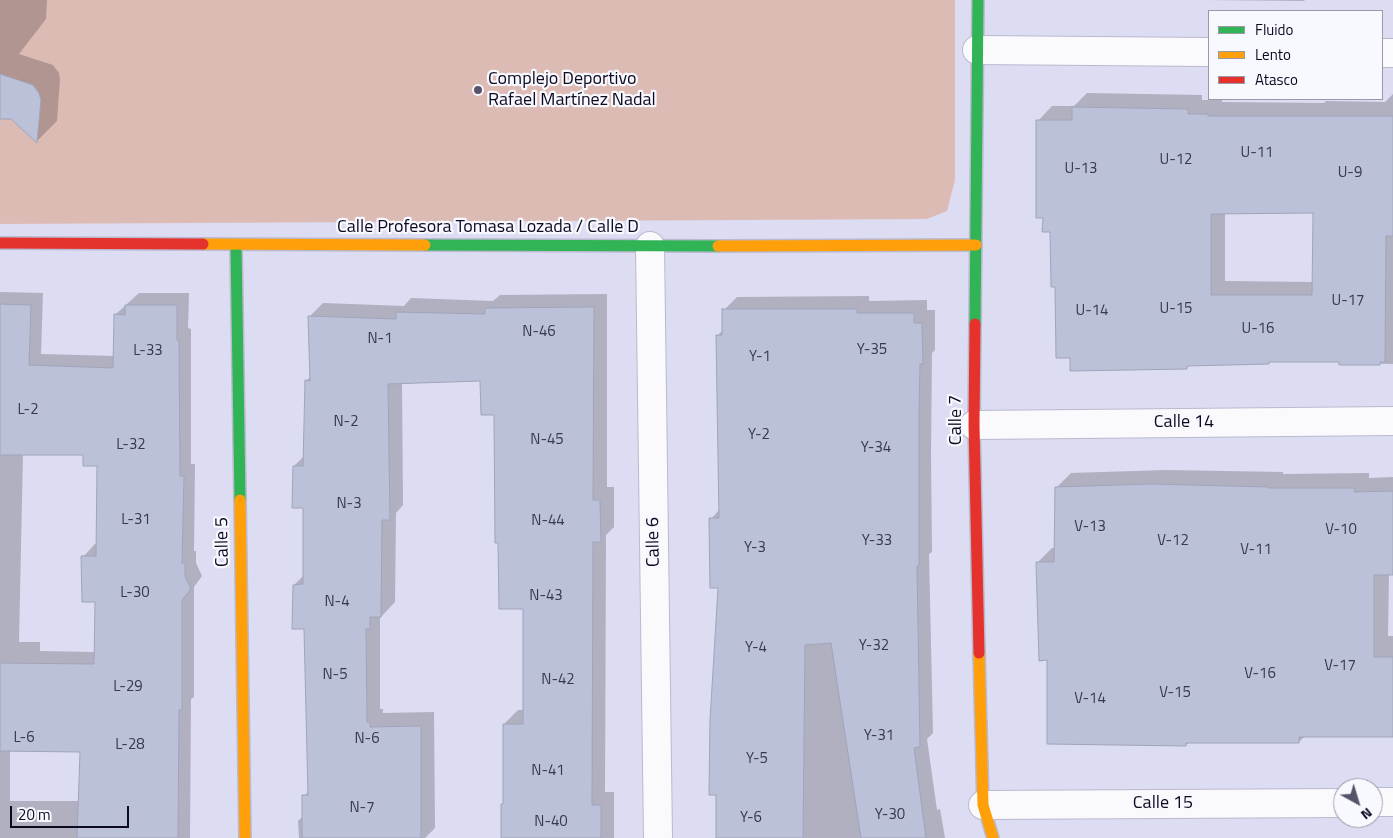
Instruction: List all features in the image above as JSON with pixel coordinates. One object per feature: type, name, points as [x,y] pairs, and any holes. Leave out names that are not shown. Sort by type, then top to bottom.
[{"type":"street","name":"Calle 7","points":[[978,0],[974,425],[983,805],[993,838]]},
{"type":"street","points":[[977,50],[1208,52]]},
{"type":"street","name":"Calle Profesora Tomasa Lozada / Calle D","points":[[0,243],[650,246],[976,245]]},
{"type":"street","name":"Calle 5","points":[[236,244],[245,838]]},
{"type":"street","name":"Calle 6","points":[[650,246],[658,838]]},
{"type":"street","name":"Calle 14","points":[[974,425],[1393,421]]},
{"type":"street","name":"Calle 15","points":[[983,805],[1333,803]]},
{"type":"shaded area","name":"Complejo Deportivo Rafael Martínez Nadal","points":[[0,0],[955,0],[955,180],[947,211],[927,219],[0,224]]},
{"type":"building","points":[[0,74],[33,85],[39,93],[41,100],[37,143],[11,119],[0,119]]},
{"type":"building","points":[[1072,107],[1188,109],[1188,114],[1208,114],[1208,116],[1393,116],[1393,236],[1386,236],[1385,362],[1380,362],[1380,365],[1339,365],[1339,362],[1269,362],[1269,364],[1187,366],[1187,369],[1070,371],[1070,358],[1056,358],[1055,287],[1051,287],[1050,232],[1042,232],[1043,218],[1036,218],[1036,120],[1072,120]],"holes":[[[1313,213],[1312,295],[1211,295],[1211,214]]]},
{"type":"building","points":[[0,304],[31,305],[29,365],[113,368],[114,314],[125,315],[125,305],[177,305],[180,476],[184,476],[182,563],[185,563],[185,576],[191,589],[182,600],[182,710],[179,710],[178,838],[77,838],[80,752],[0,751],[0,663],[94,664],[95,602],[82,602],[81,556],[96,556],[97,466],[83,466],[83,455],[0,455]]},
{"type":"building","points":[[594,307],[593,500],[600,500],[601,542],[593,542],[592,805],[601,805],[601,838],[501,838],[503,724],[523,724],[523,609],[499,609],[498,543],[495,543],[494,415],[481,415],[480,381],[388,384],[390,520],[382,520],[381,617],[370,617],[370,629],[366,629],[367,722],[370,722],[370,727],[421,726],[421,838],[302,838],[302,795],[308,795],[304,629],[292,629],[293,585],[303,584],[303,508],[292,508],[293,466],[303,466],[305,380],[310,381],[308,316],[396,319],[396,312],[485,314],[485,308]]},
{"type":"building","points":[[722,309],[857,309],[857,313],[914,313],[914,323],[922,323],[923,364],[920,364],[919,412],[919,566],[917,566],[920,747],[914,748],[926,838],[861,838],[831,643],[805,645],[803,838],[716,838],[716,795],[709,795],[710,720],[718,588],[710,588],[709,518],[719,518],[716,335],[722,335]]},
{"type":"building","points":[[1150,484],[1269,488],[1355,488],[1354,492],[1393,491],[1393,575],[1374,575],[1374,657],[1393,657],[1393,737],[1299,737],[1299,743],[1186,743],[1186,746],[1047,744],[1047,660],[1039,661],[1036,562],[1054,562],[1055,487]]},
{"type":"traffic: fast","points":[[975,324],[978,0]]},
{"type":"traffic: fast","points":[[236,245],[240,500]]},
{"type":"traffic: fast","points":[[425,245],[718,246]]},
{"type":"traffic: slow","points":[[203,244],[425,245]]},
{"type":"traffic: slow","points":[[718,246],[976,245]]},
{"type":"traffic: slow","points":[[240,500],[245,838]]},
{"type":"traffic: slow","points":[[979,653],[983,805],[993,838]]},
{"type":"traffic: jam","points":[[0,243],[203,244]]},
{"type":"traffic: jam","points":[[975,324],[974,425],[979,653]]},
{"type":"place","name":"Complejo Deportivo Rafael Martínez Nadal","points":[[478,90]]}]
